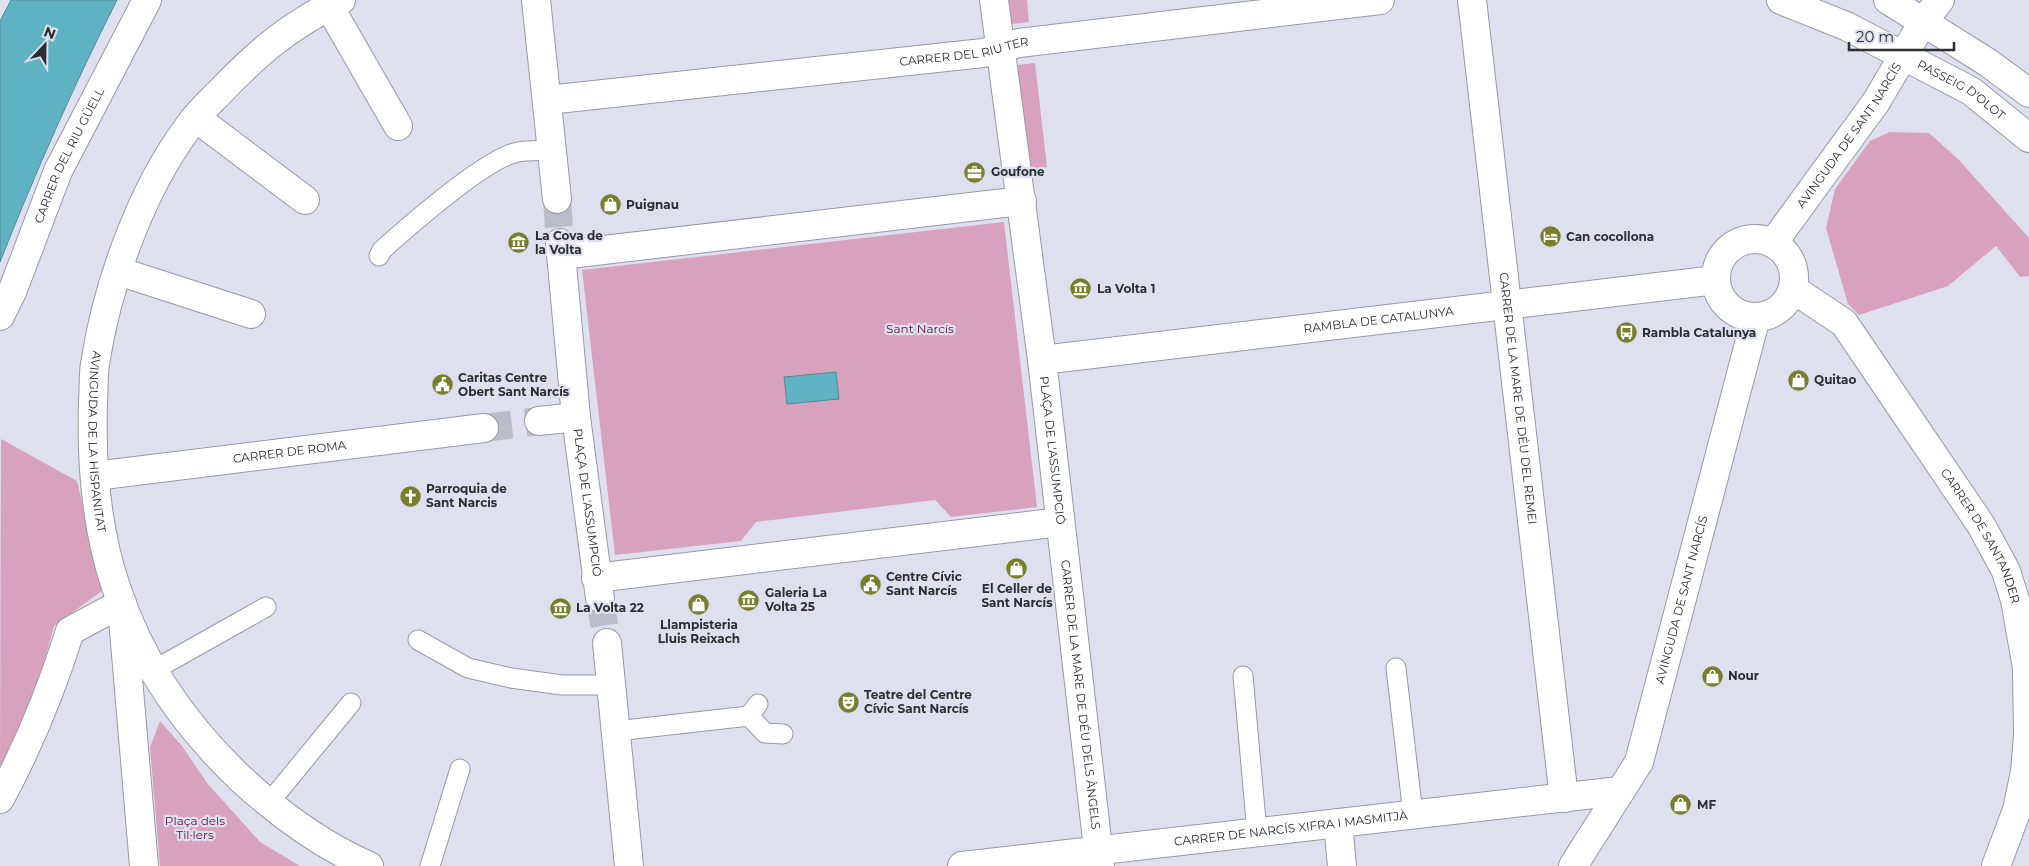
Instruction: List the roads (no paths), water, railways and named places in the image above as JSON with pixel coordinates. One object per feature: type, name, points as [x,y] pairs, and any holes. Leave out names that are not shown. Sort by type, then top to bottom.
[{"type":"street","name":"CARRER DEL RIU GÜELL","points":[[0,316],[12,292],[58,171],[147,0]]},
{"type":"street","points":[[536,0],[557,199]]},
{"type":"street","points":[[994,0],[1022,202]]},
{"type":"street","name":"CARRER DEL RIU TER","points":[[548,100],[983,53],[1019,43],[1380,0]]},
{"type":"street","name":"CARRER DE LA MARE DE DÉU DEL REMEI","points":[[1472,0],[1564,798]]},
{"type":"street","name":"PASSEIG D'OLOT","points":[[1781,0],[1846,26],[1971,91],[2029,138]]},
{"type":"street","points":[[1888,0],[1987,62],[2029,93]]},
{"type":"street","name":"AVINGUDA DE SANT NARCÍS","points":[[1773,243],[1876,102],[1923,22],[1940,0]]},
{"type":"street","points":[[335,3],[398,126]]},
{"type":"street","name":"AVINGUDA DE LA HISPANITAT","points":[[335,3],[284,33],[252,58],[196,118],[170,154],[148,194],[118,271],[95,365],[92,442],[100,529],[116,589],[127,617],[162,686],[198,734],[268,804],[304,831],[348,857],[369,866]]},
{"type":"street","points":[[196,118],[305,200]]},
{"type":"street","name":"PLAÇA DE L'ASSUMPCIÓ","points":[[1022,202],[1060,522],[598,588],[576,417],[561,249],[1022,202]]},
{"type":"street","points":[[1757,239],[1773,243],[1784,251],[1791,262],[1794,276],[1792,289],[1786,302],[1776,312],[1756,317],[1741,315],[1728,307],[1719,295],[1716,280],[1722,257],[1734,245],[1757,239]]},
{"type":"street","points":[[118,271],[251,314]]},
{"type":"street","name":"RAMBLA DE CATALUNYA","points":[[1042,360],[1716,280]]},
{"type":"street","name":"CARRER DE SANTANDER","points":[[1792,289],[1844,323],[1981,524],[2006,571],[2020,624],[2027,668],[2028,736],[2025,772],[2017,810],[1996,866]]},
{"type":"street","name":"AVINGUDA DE SANT NARCÍS","points":[[1573,866],[1639,762],[1756,317]]},
{"type":"street","points":[[539,421],[576,417]]},
{"type":"street","name":"CARRER DE ROMA","points":[[95,476],[484,428]]},
{"type":"street","name":"CARRER DE LA MARE DE DÉU DELS ÀNGELS","points":[[1060,522],[1099,858]]},
{"type":"street","points":[[0,799],[23,757],[45,709],[70,632],[122,603],[144,866]]},
{"type":"street","points":[[607,643],[628,866]]},
{"type":"street","name":"CARRER DE NARCÍS XIFRA I MASMITJÀ","points":[[962,866],[1099,858],[1257,832],[1620,791]]},
{"type":"street","points":[[1338,823],[1342,866]]},
{"type":"lane","points":[[379,256],[382,250],[417,218],[490,166],[517,152],[553,150]]},
{"type":"lane","points":[[154,670],[266,607]]},
{"type":"lane","points":[[418,640],[468,668],[511,678],[562,685],[611,685]]},
{"type":"lane","points":[[1396,668],[1413,814]]},
{"type":"lane","points":[[1243,676],[1257,832]]},
{"type":"lane","points":[[268,804],[351,703]]},
{"type":"lane","points":[[616,731],[753,710],[765,733],[783,734]]},
{"type":"lane","points":[[430,866],[460,769]]},
{"type":"water","points":[[11,0],[117,0],[55,130],[0,262],[0,21]]},
{"type":"water","points":[[836,372],[839,399],[787,404],[784,377]]},
{"type":"tunnel","points":[[557,199],[560,243]]},
{"type":"tunnel","points":[[484,428],[539,421]]},
{"type":"tunnel","points":[[600,598],[607,643]]},
{"type":"place","name":"Goufone","points":[[975,172]]},
{"type":"place","name":"Puignau","points":[[610,205]]},
{"type":"place","name":"Can cocollona","points":[[1550,237]]},
{"type":"place","name":"La Cova de la Volta","points":[[519,243]]},
{"type":"place","name":"La Volta 1","points":[[1081,289]]},
{"type":"place","name":"Rambla Catalunya","points":[[1626,333]]},
{"type":"place","name":"Quitao","points":[[1798,380]]},
{"type":"place","name":"Caritas Centre Obert Sant Narcís","points":[[442,385]]},
{"type":"place","name":"Parroquia de Sant Narcis","points":[[410,496]]},
{"type":"place","name":"El Celler de Sant Narcís","points":[[1017,568]]},
{"type":"place","name":"Centre Cívic Sant Narcís","points":[[870,584]]},
{"type":"place","name":"Galeria La Volta 25","points":[[749,600]]},
{"type":"place","name":"Llampisteria Lluis Reixach","points":[[699,604]]},
{"type":"place","name":"La Volta 22","points":[[560,608]]},
{"type":"place","name":"Nour","points":[[1712,676]]},
{"type":"place","name":"Teatre del Centre Cívic Sant Narcís","points":[[848,702]]},
{"type":"place","name":"MF","points":[[1681,805]]},
{"type":"park label","name":"Sant Narcís","points":[[920,329]]},
{"type":"park label","name":"Plaça dels Til·lers","points":[[195,828]]}]
